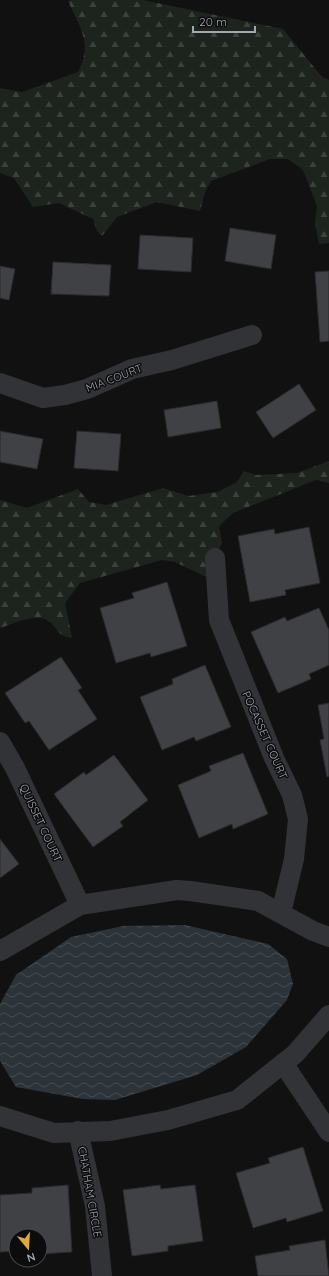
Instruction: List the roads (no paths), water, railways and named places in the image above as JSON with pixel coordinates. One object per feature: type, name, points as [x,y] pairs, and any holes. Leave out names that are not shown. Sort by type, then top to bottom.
[{"type":"street","name":"MIA COURT","points":[[0,383],[43,398],[65,395],[87,389],[132,369],[172,360],[252,335]]},
{"type":"street","name":"POCASSET COURT","points":[[215,558],[219,620],[252,707],[292,795],[298,819],[294,859],[281,913]]},
{"type":"street","name":"QUISSET COURT","points":[[0,742],[15,768],[80,905]]},
{"type":"street","points":[[0,951],[80,905],[177,890],[258,901],[314,932],[329,937]]},
{"type":"street","points":[[0,1116],[54,1133],[110,1131],[168,1120],[237,1100],[295,1054],[329,1015]]},
{"type":"street","points":[[283,1063],[329,1132]]},
{"type":"street","name":"CHATHAM CIRCLE","points":[[78,1131],[94,1206],[102,1276]]},
{"type":"water","points":[[185,925],[268,944],[287,959],[293,984],[287,1000],[246,1047],[197,1075],[115,1100],[83,1099],[16,1087],[0,1061],[0,1004],[16,975],[71,937],[123,926]]}]
